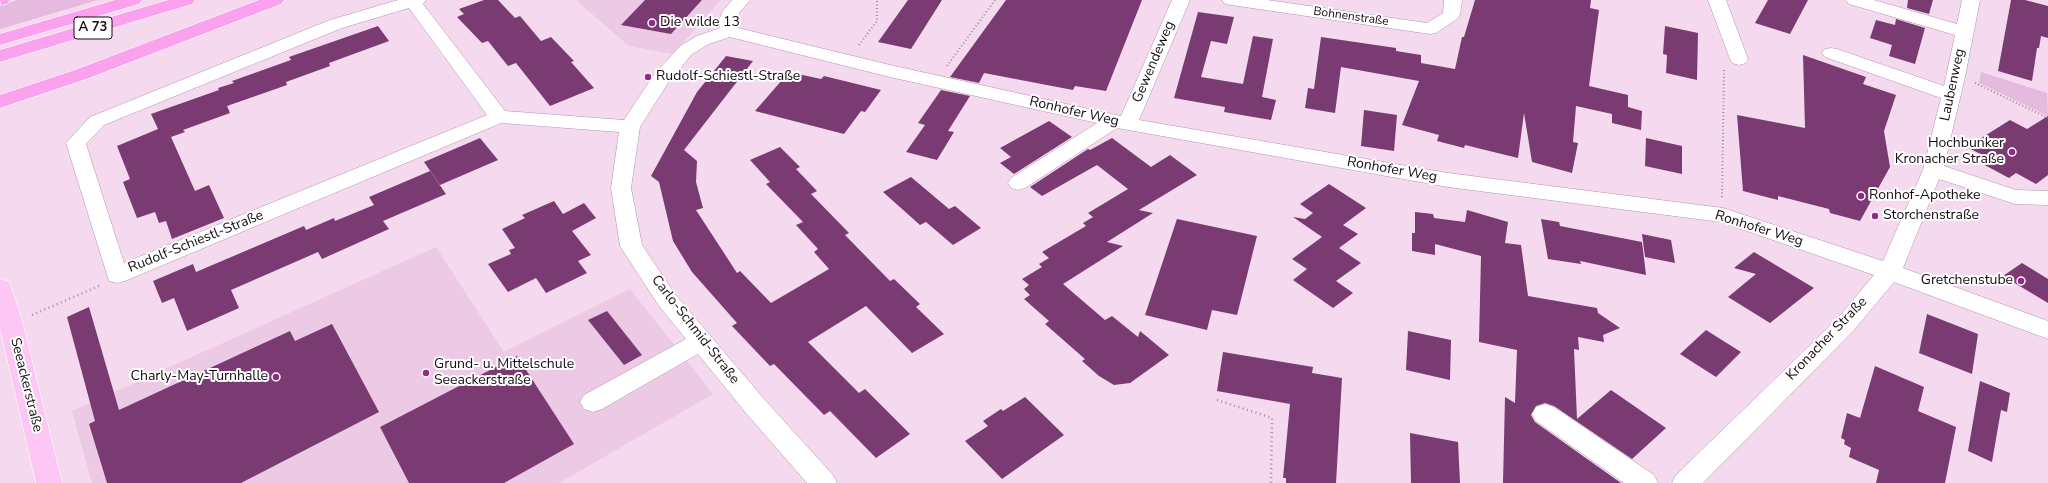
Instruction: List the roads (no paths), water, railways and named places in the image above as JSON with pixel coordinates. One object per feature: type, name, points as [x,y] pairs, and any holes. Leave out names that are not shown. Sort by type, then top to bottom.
[{"type":"highway","name":"A 73","points":[[0,40],[133,0]]},
{"type":"highway","name":"A 73","points":[[0,56],[186,0]]},
{"type":"highway","points":[[0,102],[82,74],[275,0]]},
{"type":"highway","points":[[0,119],[15,106],[82,74]]},
{"type":"main road","name":"Seeackerstraße","points":[[0,287],[11,324],[49,483]]},
{"type":"street","points":[[729,31],[728,21],[731,12],[741,0]]},
{"type":"street","name":"Gewendeweg","points":[[1120,122],[1181,0]]},
{"type":"street","name":"Bohnenstraße","points":[[1231,0],[1430,29],[1451,15],[1454,0]]},
{"type":"street","points":[[1717,0],[1739,59]]},
{"type":"street","points":[[1854,0],[1964,32]]},
{"type":"street","name":"Laubenweg","points":[[1933,170],[1952,95],[1971,0]]},
{"type":"street","name":"Rudolf-Schiestl-Straße","points":[[499,117],[415,1],[336,24],[97,121],[76,143],[117,275],[499,117],[630,127]]},
{"type":"street","name":"Ronhofer Weg","points":[[729,31],[937,81],[1120,122],[1448,180],[1723,215],[1890,272],[2048,330]]},
{"type":"street","name":"Carlo-Schmid-Straße","points":[[729,31],[703,40],[686,50],[660,80],[630,127],[621,188],[631,246],[667,300],[755,406],[824,483]]},
{"type":"street","points":[[1831,53],[1952,95]]},
{"type":"street","points":[[1018,183],[1120,122]]},
{"type":"street","points":[[1933,170],[2015,197],[2048,198]]},
{"type":"street","name":"Kronacher Straße","points":[[1685,483],[1846,324],[1890,272],[1933,170]]},
{"type":"street","points":[[593,402],[702,341]]},
{"type":"street","points":[[1544,414],[1645,483]]},
{"type":"place","name":"Die wilde 13","points":[[652,23]]},
{"type":"place","name":"Rudolf-Schiestl-Straße","points":[[648,77]]},
{"type":"place","name":"Hochbunker Kronacher Straße","points":[[2012,152]]},
{"type":"place","name":"Ronhof-Apotheke","points":[[1861,196]]},
{"type":"place","name":"Storchenstraße","points":[[1875,216]]},
{"type":"place","name":"Gretchenstube","points":[[2021,281]]},
{"type":"place","name":"Grund- u. Mittelschule Seeackerstraße","points":[[426,373]]},
{"type":"place","name":"Charly-May-Turnhalle","points":[[276,377]]}]
